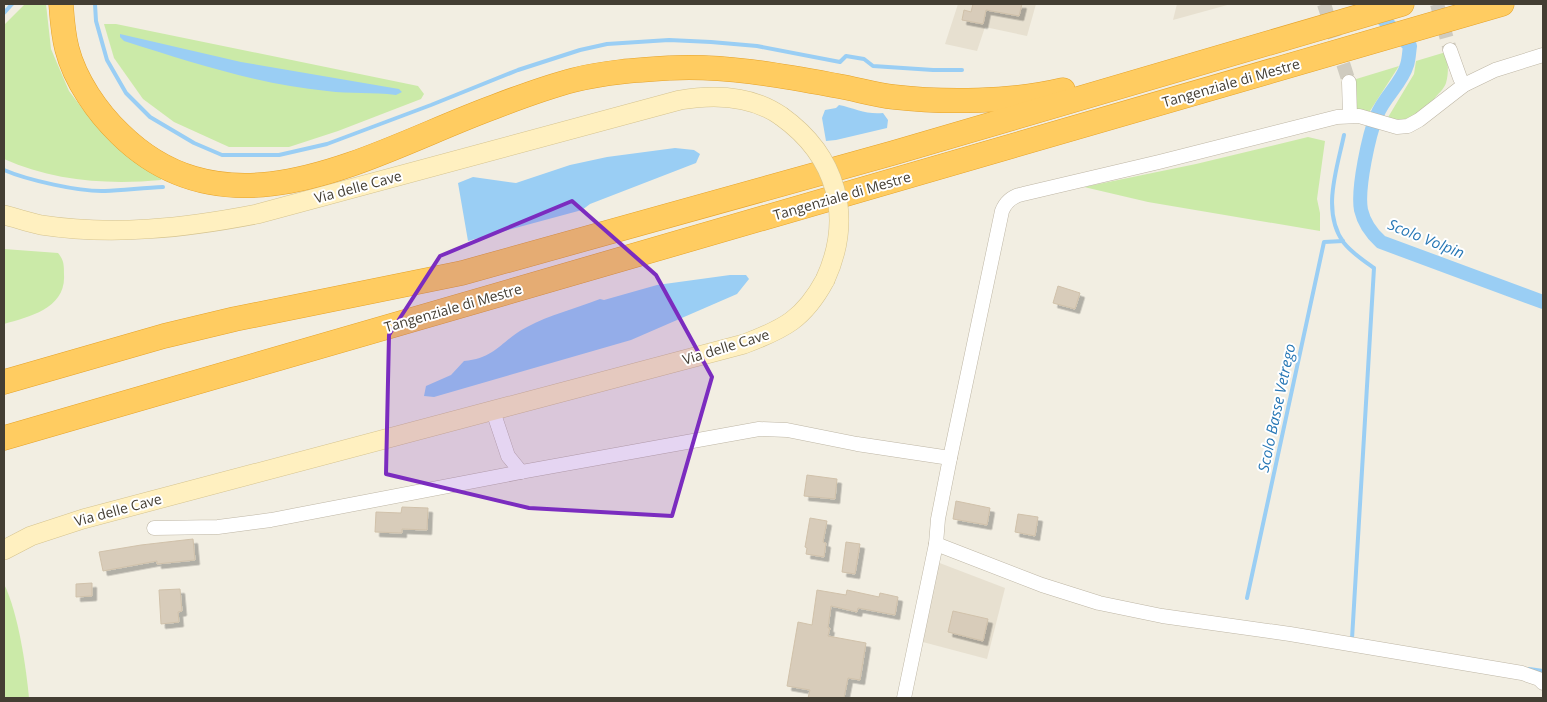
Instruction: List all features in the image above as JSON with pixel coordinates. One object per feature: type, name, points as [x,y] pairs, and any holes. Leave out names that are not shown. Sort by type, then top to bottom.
[{"type":"highway","points":[[61,4],[67,48],[74,66],[99,112],[126,140],[140,153],[176,172],[196,179],[221,184],[253,186],[279,184],[343,168],[492,107],[575,80],[614,72],[673,68],[726,69],[772,74],[893,97],[983,100],[1050,93],[1242,50]]},
{"type":"highway","name":"Tangenziale di Mestre","points":[[1242,50],[1402,4]]},
{"type":"highway","name":"Tangenziale di Mestre","points":[[183,387],[1502,4]]},
{"type":"highway","points":[[4,382],[164,336],[235,319],[462,273],[893,153],[1242,50]]},
{"type":"highway","points":[[4,438],[183,387]]},
{"type":"highway","points":[[4,448],[67,429],[183,387]]},
{"type":"main road","name":"Via delle Cave","points":[[4,215],[39,224],[78,229],[118,231],[169,229],[214,223],[257,214],[680,100],[715,96],[737,98],[756,103],[781,116],[802,133],[819,153],[832,177],[840,216],[838,242],[831,268],[825,280],[812,302],[796,318],[778,331],[744,344],[57,527],[31,536],[4,550]]},
{"type":"street","points":[[1450,50],[1464,85]]},
{"type":"street","points":[[904,698],[936,544],[938,519],[950,458],[1002,211],[1008,201],[1015,196],[1337,117],[1354,116],[1391,126],[1408,126],[1419,120],[1464,85],[1495,70],[1543,55]]},
{"type":"street","points":[[1349,82],[1354,116]]},
{"type":"street","points":[[492,411],[508,456],[521,472]]},
{"type":"street","points":[[154,528],[218,527],[271,520],[759,429],[787,430],[857,444],[950,458]]},
{"type":"street","points":[[936,544],[1042,585],[1099,603],[1162,616],[1290,634],[1522,673],[1539,679],[1543,683]]},
{"type":"highlighted area","points":[[572,201],[656,275],[712,377],[672,516],[529,508],[386,474],[389,335],[440,256]]},
{"type":"shaded area","points":[[958,4],[1036,4],[1027,36],[985,27],[977,51],[945,44]]},
{"type":"shaded area","points":[[1177,4],[1231,4],[1173,20]]},
{"type":"shaded area","points":[[937,562],[1005,588],[987,659],[919,641]]},
{"type":"green space","points":[[25,4],[46,4],[51,49],[69,91],[91,120],[128,155],[162,175],[161,180],[121,182],[81,180],[42,172],[4,159],[4,25]]},
{"type":"green space","points":[[104,24],[116,24],[418,86],[424,94],[421,99],[338,131],[289,147],[229,147],[174,122],[143,99],[114,58]]},
{"type":"green space","points":[[1446,52],[1448,75],[1445,85],[1434,99],[1424,109],[1407,119],[1387,119],[1414,74],[1416,61]]},
{"type":"green space","points":[[1399,66],[1368,114],[1356,110],[1353,80]]},
{"type":"green space","points":[[1308,137],[1325,141],[1317,199],[1320,213],[1320,231],[1148,202],[1084,187],[1196,164]]},
{"type":"green space","points":[[4,249],[58,253],[63,263],[64,275],[63,286],[59,296],[53,303],[35,314],[4,324]]},
{"type":"green space","points":[[4,584],[17,624],[29,698],[4,698]]},
{"type":"water","points":[[120,34],[241,62],[399,89],[402,92],[396,95],[336,92],[301,88],[249,78],[124,41]]},
{"type":"water","points":[[839,105],[866,112],[883,113],[888,120],[887,128],[826,141],[822,118],[825,110],[836,108]]},
{"type":"water","points":[[675,148],[694,150],[700,154],[696,163],[590,204],[582,210],[468,241],[458,183],[473,177],[516,183],[570,165],[607,157]]},
{"type":"water","points":[[730,275],[746,275],[749,279],[737,294],[631,340],[434,397],[424,396],[426,386],[451,375],[464,361],[492,352],[518,332],[544,319],[600,299],[604,300],[657,285]]},
{"type":"building","points":[[973,4],[1022,4],[1019,16],[986,10],[983,24],[962,20],[964,10],[971,12]]},
{"type":"building","points":[[1058,286],[1080,293],[1075,309],[1053,303]]},
{"type":"building","points":[[807,475],[837,479],[835,499],[804,496]]},
{"type":"building","points":[[956,501],[990,508],[987,525],[953,519]]},
{"type":"building","points":[[402,507],[428,508],[427,530],[402,529],[402,533],[375,532],[376,512],[401,513]]},
{"type":"building","points":[[1018,514],[1038,517],[1035,536],[1015,532]]},
{"type":"building","points":[[810,518],[827,521],[823,542],[826,543],[824,557],[806,554],[807,548],[805,547]]},
{"type":"building","points":[[193,539],[195,560],[157,564],[157,561],[103,571],[99,552]]},
{"type":"building","points":[[846,542],[860,544],[855,574],[842,572]]},
{"type":"building","points":[[92,583],[92,596],[76,597],[76,584]]},
{"type":"building","points":[[180,589],[182,611],[178,612],[179,622],[161,624],[159,590]]},
{"type":"building","points":[[817,590],[846,595],[847,590],[879,597],[880,593],[898,597],[895,615],[858,608],[857,612],[831,606],[828,636],[866,643],[860,680],[848,678],[844,698],[808,698],[810,690],[787,686],[798,622],[812,625]]},
{"type":"building","points":[[953,611],[988,619],[983,641],[948,632]]},
{"type":"waterway","points":[[4,13],[12,4]]},
{"type":"waterway","points":[[95,4],[96,21],[107,60],[126,93],[150,117],[194,143],[222,155],[279,155],[327,144],[518,70],[580,50],[607,44],[669,40],[711,42],[757,46],[840,62],[846,56],[864,59],[873,66],[962,70]]},
{"type":"waterway","name":"Scolo Volpin","points":[[1372,8],[1410,46],[1405,72],[1380,108],[1364,162],[1360,201],[1362,215],[1366,223],[1381,242],[1543,302]]},
{"type":"waterway","points":[[1344,135],[1333,190],[1333,218],[1337,231],[1344,243],[1374,268],[1352,639]]},
{"type":"waterway","points":[[4,170],[39,181],[82,190],[105,191],[163,187]]},
{"type":"waterway","name":"Scolo Basse Vetrego","points":[[1247,598],[1324,242],[1343,241]]},
{"type":"waterway","name":"Scolo Basse Vetrego","points":[[1529,669],[1543,671]]},
{"type":"tunnel","points":[[1324,4],[1349,82]]},
{"type":"tunnel","points":[[1437,4],[1450,50]]}]
